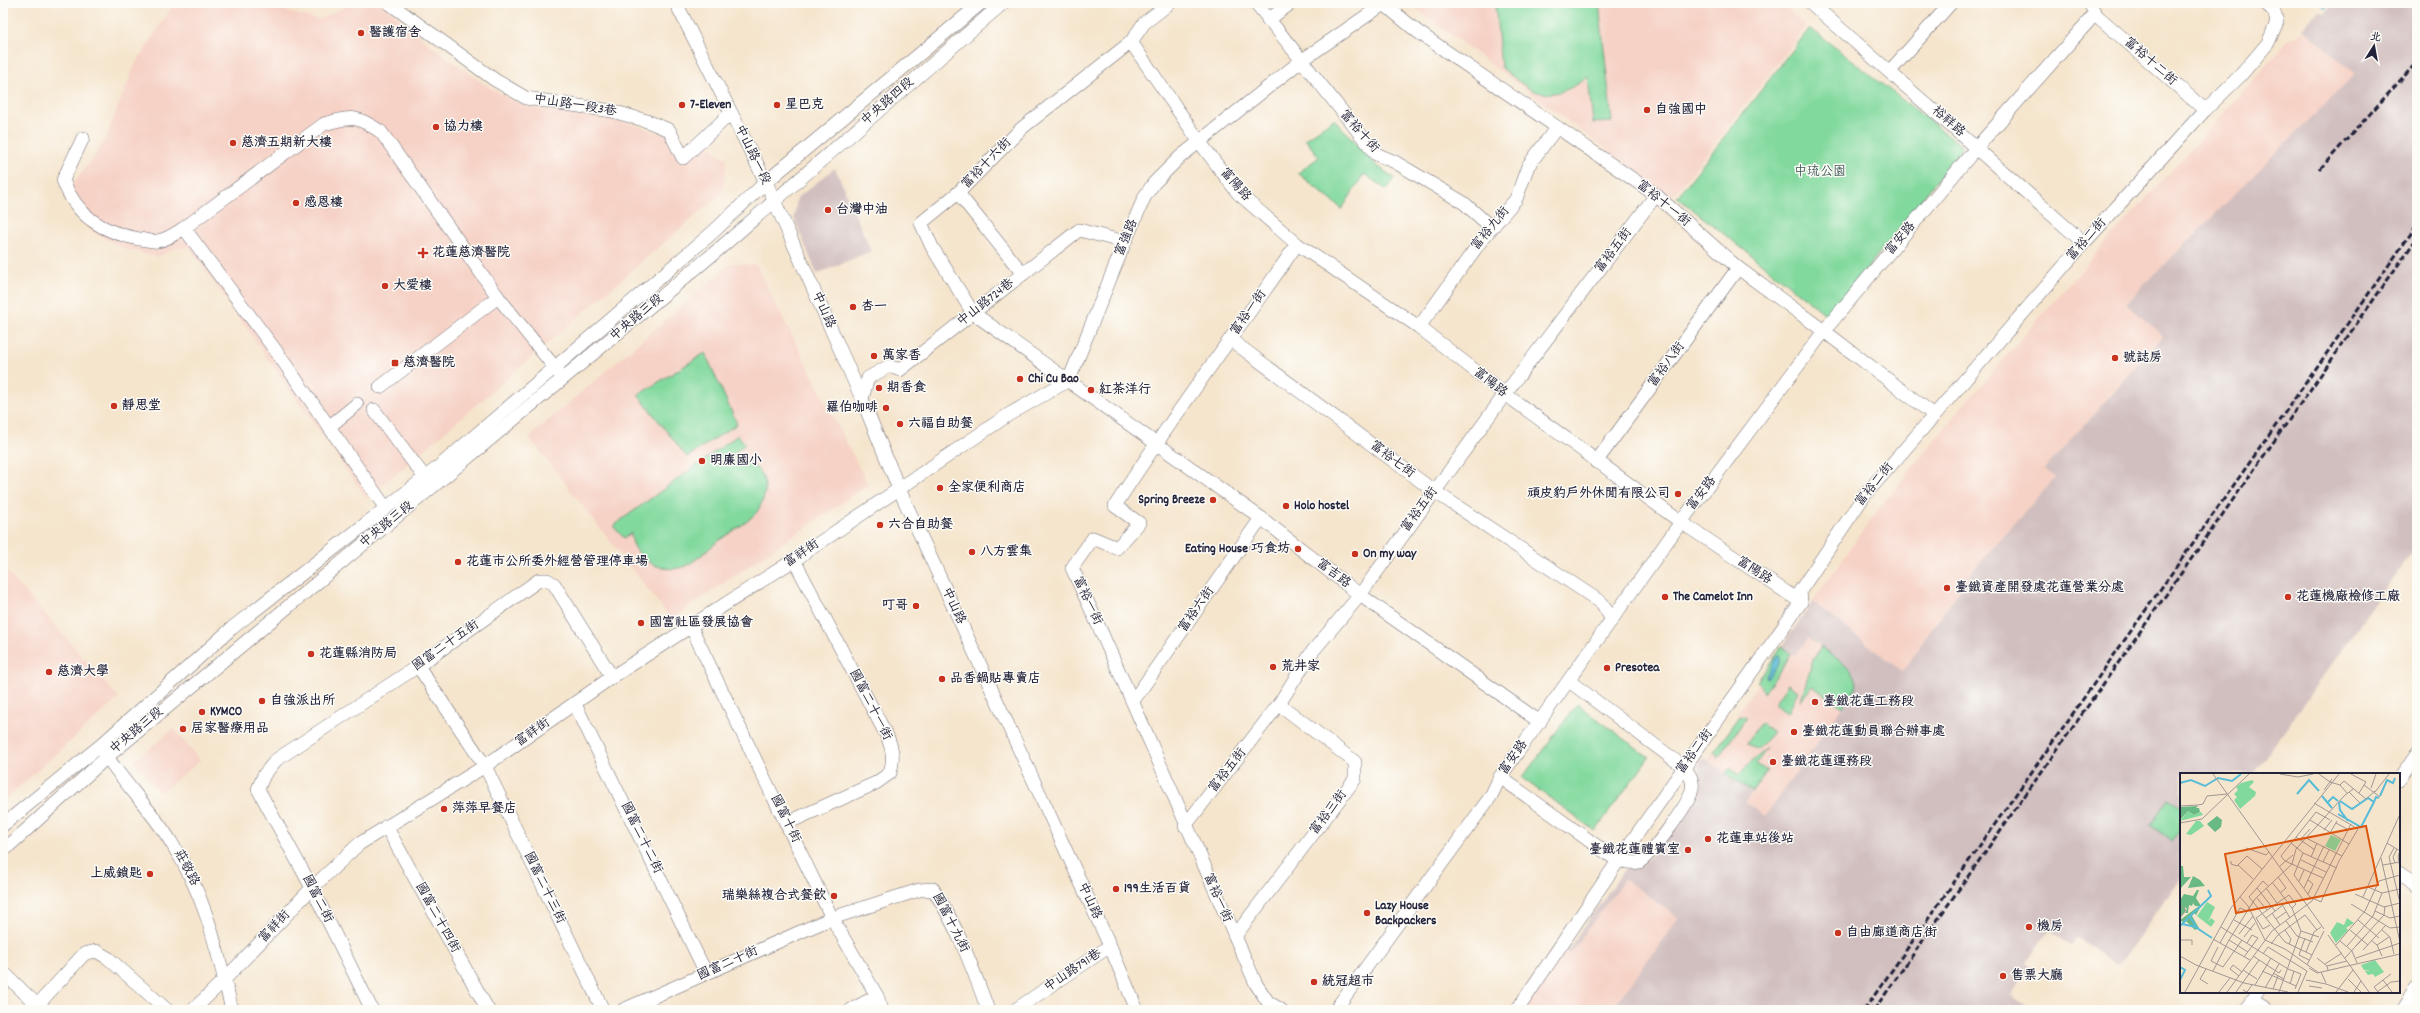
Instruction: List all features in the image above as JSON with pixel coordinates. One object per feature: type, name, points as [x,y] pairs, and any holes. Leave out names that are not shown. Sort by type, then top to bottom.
[{"type":"street","name":"中山路一段3巷","points":[[389,3],[495,80],[526,98],[612,111],[647,121],[668,130],[683,158],[731,113]]},
{"type":"street","name":"中山路一段","points":[[676,3],[766,182],[774,201]]},
{"type":"street","name":"中央路四段","points":[[766,182],[981,3]]},
{"type":"street","name":"中央路四段","points":[[774,201],[1004,3]]},
{"type":"street","name":"富裕十六街","points":[[1070,380],[973,313],[932,248],[921,223],[958,193],[1022,128],[1131,42],[1144,23],[1170,3]]},
{"type":"street","name":"富裕十街","points":[[1256,3],[1376,154],[1395,162],[1464,203],[1492,228]]},
{"type":"street","points":[[1268,20],[1291,3]]},
{"type":"street","name":"富強路","points":[[1070,380],[1125,242],[1145,196],[1154,183],[1199,141],[1301,60],[1385,3]]},
{"type":"street","name":"富裕十一街","points":[[1385,3],[1418,32],[1656,195],[1738,268],[1933,414]]},
{"type":"street","name":"裕祥路","points":[[1811,3],[1977,147],[2084,243]]},
{"type":"street","points":[[1890,71],[1951,3]]},
{"type":"street","name":"富裕二街","points":[[1516,1010],[1618,861],[1801,602],[1800,591],[1864,496],[1933,414],[2084,243],[2205,110],[2240,76],[2268,43],[2277,22],[2274,11],[2265,3]]},
{"type":"street","name":"富裕十二街","points":[[2092,8],[2205,110]]},
{"type":"street","name":"富安路","points":[[1335,1010],[1491,796],[1500,778],[1681,522],[1824,331],[2092,8]]},
{"type":"street","points":[[1131,42],[1199,141]]},
{"type":"street","points":[[83,138],[63,180],[70,199],[93,222],[126,236],[156,242],[170,237],[184,228],[324,124],[344,118],[362,119],[381,132],[498,296],[564,378]]},
{"type":"street","name":"富裕九街","points":[[1418,327],[1492,228],[1516,199],[1528,166],[1557,127]]},
{"type":"street","name":"富陽路","points":[[1199,141],[1238,193],[1297,244],[1418,327],[1596,462],[1681,522],[1801,602]]},
{"type":"street","name":"中央路三段","points":[[3,851],[232,628],[385,507],[429,482],[555,368],[712,232],[766,182]]},
{"type":"street","points":[[958,193],[1023,274]]},
{"type":"street","name":"富裕五街","points":[[1185,826],[1279,704],[1312,652],[1360,595],[1505,394],[1656,195]]},
{"type":"street","name":"中央路三段","points":[[3,825],[104,751],[429,482],[564,378],[774,201]]},
{"type":"street","name":"中山路","points":[[774,201],[862,398],[899,489],[1110,946],[1136,1010]]},
{"type":"street","points":[[184,228],[330,426],[385,507]]},
{"type":"street","name":"中山路724巷","points":[[862,398],[868,378],[889,366],[900,370],[1079,230],[1125,242]]},
{"type":"street","name":"富裕一街","points":[[1281,1010],[1261,993],[1185,826],[1133,701],[1072,568],[1093,538],[1117,548],[1139,523],[1115,506],[1156,442],[1231,340],[1297,244]]},
{"type":"street","name":"富裕八街","points":[[1596,462],[1738,268]]},
{"type":"street","points":[[380,387],[498,296]]},
{"type":"street","name":"富裕七街","points":[[1231,340],[1434,491],[1602,603],[1612,620]]},
{"type":"street","points":[[899,489],[1008,415],[1070,380]]},
{"type":"street","name":"富吉路","points":[[1070,380],[1261,518],[1360,595],[1540,722]]},
{"type":"street","points":[[330,426],[357,404]]},
{"type":"street","points":[[374,410],[429,482]]},
{"type":"street","name":"富祥街","points":[[193,1010],[224,980],[312,888],[359,844],[485,766],[612,677],[794,560],[899,489]]},
{"type":"street","name":"富裕六街","points":[[1133,701],[1261,518]]},
{"type":"street","name":"國富二十一街","points":[[787,823],[876,783],[890,773],[893,762],[893,750],[887,736],[794,560]]},
{"type":"street","name":"國富二十五街","points":[[258,789],[264,775],[276,760],[418,666],[539,580],[547,580],[554,584],[612,677]]},
{"type":"street","name":"國富十街","points":[[691,627],[832,918],[877,996],[882,1010]]},
{"type":"street","name":"國富二十三街","points":[[418,666],[485,766],[603,1010]]},
{"type":"street","points":[[1500,778],[1618,861],[1638,863],[1647,858],[1669,828],[1691,793],[1692,779],[1684,767],[1569,681]]},
{"type":"street","name":"國富二十二街","points":[[575,704],[706,973]]},
{"type":"street","name":"富裕三街","points":[[1235,936],[1355,779],[1354,762],[1279,704]]},
{"type":"street","name":"莊敬路","points":[[104,751],[171,841],[194,883],[213,932],[232,1010]]},
{"type":"street","points":[[2400,779],[2417,754]]},
{"type":"street","name":"國富二街","points":[[258,789],[312,888],[372,1010]]},
{"type":"street","name":"國富二十四街","points":[[386,826],[488,1010]]},
{"type":"street","points":[[2400,875],[2417,886]]},
{"type":"street","name":"國富十九街","points":[[832,918],[919,890],[933,889],[941,901],[972,968],[988,1010]]},
{"type":"street","name":"國富二十街","points":[[623,1010],[832,918]]},
{"type":"street","name":"中山路791巷","points":[[1015,1010],[1110,946]]},
{"type":"street","points":[[3,972],[36,1008],[84,954],[96,951],[108,958],[167,1010]]},
{"type":"street","points":[[2403,1010],[2417,988]]},
{"type":"street","points":[[851,1010],[877,996]]},
{"type":"street","points":[[2252,1001],[2266,1010]]},
{"type":"shaded area","name":"花蓮慈濟醫院","points":[[174,3],[272,3],[289,12],[318,20],[353,3],[381,3],[430,45],[485,85],[530,108],[603,117],[636,125],[680,141],[704,143],[727,159],[723,192],[367,499],[189,247],[176,248],[157,257],[124,249],[90,230],[64,198],[104,142],[135,65]]},
{"type":"shaded area","name":"自強國中","points":[[1408,3],[1781,3],[1807,26],[1674,195],[1668,195]]},
{"type":"shaded area","points":[[2334,3],[2417,3],[2417,544],[2255,773],[2180,773],[2180,879],[2118,966],[2077,938],[2071,946],[2049,930],[2026,962],[2031,966],[2011,995],[2032,1010],[1611,1010],[1679,918],[1624,879],[1570,954],[1566,952],[1625,868],[1644,865],[1702,784],[1698,766],[1704,758],[1752,792],[1745,802],[1765,816],[1855,689],[1855,680],[1852,672],[1808,638],[1796,655],[1791,655],[1781,647],[1813,602],[1902,671],[1975,568],[2055,478],[2045,469],[2163,336],[2126,303],[2355,74],[2303,28],[2319,11],[2325,13]]},
{"type":"shaded area","points":[[2303,28],[2356,74],[2126,303],[2163,335],[2045,469],[2055,478],[1975,568],[1902,671],[1813,602],[1819,592],[1877,511],[1959,410],[2087,264],[2291,38],[2293,39]]},
{"type":"shaded area","points":[[835,168],[871,251],[817,274],[794,218],[797,198]]},
{"type":"shaded area","name":"明廉國小","points":[[732,263],[756,265],[868,485],[671,619],[529,437]]},
{"type":"shaded area","name":"慈濟大學","points":[[3,567],[119,698],[3,801]]},
{"type":"shaded area","points":[[1808,638],[1821,647],[1855,689],[1765,816],[1745,802],[1752,792],[1707,761],[1739,716],[1737,714],[1747,700],[1758,685],[1760,687],[1757,682],[1781,647],[1791,655]]},
{"type":"shaded area","points":[[174,729],[200,761],[160,793],[134,761]]},
{"type":"shaded area","points":[[1624,879],[1679,918],[1611,1010],[1524,1010],[1566,951],[1570,954]]},
{"type":"green space","points":[[1495,3],[1599,3],[1612,122],[1593,123],[1588,77],[1570,88],[1558,92],[1544,93],[1528,88],[1501,67]]},
{"type":"green space","name":"中琉公園","points":[[1810,28],[1963,147],[1829,317],[1677,197]]},
{"type":"green space","points":[[1334,119],[1376,165],[1394,178],[1387,190],[1364,174],[1342,209],[1298,173],[1319,157],[1305,139]]},
{"type":"green space","points":[[705,353],[737,424],[687,457],[638,395]]},
{"type":"green space","points":[[738,435],[745,444],[733,454],[748,461],[754,466],[760,472],[765,485],[765,493],[757,512],[746,522],[685,566],[667,568],[658,566],[642,557],[632,542],[631,533],[624,538],[613,526]]},
{"type":"green space","points":[[1781,647],[1791,655],[1764,693],[1761,685],[1757,682]]},
{"type":"green space","points":[[1821,647],[1838,659],[1854,676],[1856,682],[1855,689],[1842,707],[1812,686],[1800,702],[1813,660]]},
{"type":"green space","points":[[1788,684],[1798,691],[1787,713],[1774,704]]},
{"type":"green space","points":[[1577,704],[1649,757],[1595,831],[1522,778]]},
{"type":"green space","points":[[1740,716],[1747,717],[1717,759],[1718,755],[1714,752]]},
{"type":"green space","points":[[1761,723],[1773,732],[1757,750],[1747,743]]},
{"type":"green space","points":[[1767,748],[1756,764],[1767,771],[1752,792],[1726,774],[1730,768],[1739,775]]},
{"type":"green space","points":[[2169,798],[2180,806],[2180,830],[2172,841],[2150,825]]},
{"type":"water","points":[[1779,656],[1779,664],[1767,678],[1766,676],[1776,657]]},
{"type":"waterway","points":[[2322,3],[2325,6],[2328,3]]},
{"type":"railway","points":[[2320,169],[2417,62]]},
{"type":"railway","points":[[1864,1010],[2417,225]]},
{"type":"railway","points":[[1874,1010],[2417,238]]},
{"type":"place","name":"醫護宿舍","points":[[361,33]]},
{"type":"place","name":"7-Eleven","points":[[682,105]]},
{"type":"place","name":"星巴克","points":[[777,105]]},
{"type":"place","name":"自強國中","points":[[1647,110]]},
{"type":"place","name":"協力樓","points":[[436,127]]},
{"type":"place","name":"慈濟五期新大樓","points":[[233,143]]},
{"type":"place","name":"感恩樓","points":[[296,203]]},
{"type":"place","name":"台灣中油","points":[[828,210]]},
{"type":"place","name":"花蓮慈濟醫院","points":[[423,253]]},
{"type":"place","name":"大愛樓","points":[[385,286]]},
{"type":"place","name":"杏一","points":[[853,307]]},
{"type":"place","name":"萬家香","points":[[874,356]]},
{"type":"place","name":"號誌房","points":[[2115,358]]},
{"type":"place","name":"慈濟醫院","points":[[395,363]]},
{"type":"place","name":"Chi Cu Bao","points":[[1020,379]]},
{"type":"place","name":"期香食","points":[[879,388]]},
{"type":"place","name":"紅茶洋行","points":[[1091,390]]},
{"type":"place","name":"靜思堂","points":[[114,406]]},
{"type":"place","name":"羅伯咖啡","points":[[886,408]]},
{"type":"place","name":"六福自助餐","points":[[900,424]]},
{"type":"place","name":"明廉國小","points":[[702,461]]},
{"type":"place","name":"全家便利商店","points":[[940,488]]},
{"type":"place","name":"頑皮豹戶外休閒有限公司","points":[[1678,494]]},
{"type":"place","name":"Spring Breeze","points":[[1213,500]]},
{"type":"place","name":"Holo hostel","points":[[1286,506]]},
{"type":"place","name":"六合自助餐","points":[[880,525]]},
{"type":"place","name":"Eating House 巧食坊","points":[[1298,549]]},
{"type":"place","name":"八方雲集","points":[[972,552]]},
{"type":"place","name":"On my way","points":[[1355,554]]},
{"type":"place","name":"花蓮市公所委外經營管理停車場","points":[[458,562]]},
{"type":"place","name":"臺鐵資產開發處花蓮營業分處","points":[[1947,588]]},
{"type":"place","name":"The Camelot Inn","points":[[1665,597]]},
{"type":"place","name":"花蓮機廠檢修工廠","points":[[2288,597]]},
{"type":"place","name":"叮哥","points":[[916,606]]},
{"type":"place","name":"國富社區發展協會","points":[[641,623]]},
{"type":"place","name":"花蓮縣消防局","points":[[311,654]]},
{"type":"place","name":"荒井家","points":[[1273,667]]},
{"type":"place","name":"Presotea","points":[[1607,668]]},
{"type":"place","name":"慈濟大學","points":[[49,672]]},
{"type":"place","name":"品香鍋貼專賣店","points":[[942,679]]},
{"type":"place","name":"自強派出所","points":[[262,701]]},
{"type":"place","name":"臺鐵花蓮工務段","points":[[1815,702]]},
{"type":"place","name":"KYMCO","points":[[202,712]]},
{"type":"place","name":"居家醫療用品","points":[[183,729]]},
{"type":"place","name":"臺鐵花蓮動員聯合辦事處","points":[[1794,732]]},
{"type":"place","name":"臺鐵花蓮運務段","points":[[1773,762]]},
{"type":"place","name":"萍萍早餐店","points":[[444,809]]},
{"type":"place","name":"花蓮車站後站","points":[[1708,839]]},
{"type":"place","name":"臺鐵花蓮禮賓室","points":[[1688,850]]},
{"type":"place","name":"上威鎖匙","points":[[150,874]]},
{"type":"place","name":"199生活百貨","points":[[1116,889]]},
{"type":"place","name":"瑞樂絲複合式餐飲","points":[[834,896]]},
{"type":"place","name":"Lazy House Backpackers","points":[[1367,913]]},
{"type":"place","name":"機房","points":[[2029,927]]},
{"type":"place","name":"自由廊道商店街","points":[[1838,933]]},
{"type":"place","name":"售票大廳","points":[[2003,976]]},
{"type":"place","name":"統冠超市","points":[[1314,982]]}]
